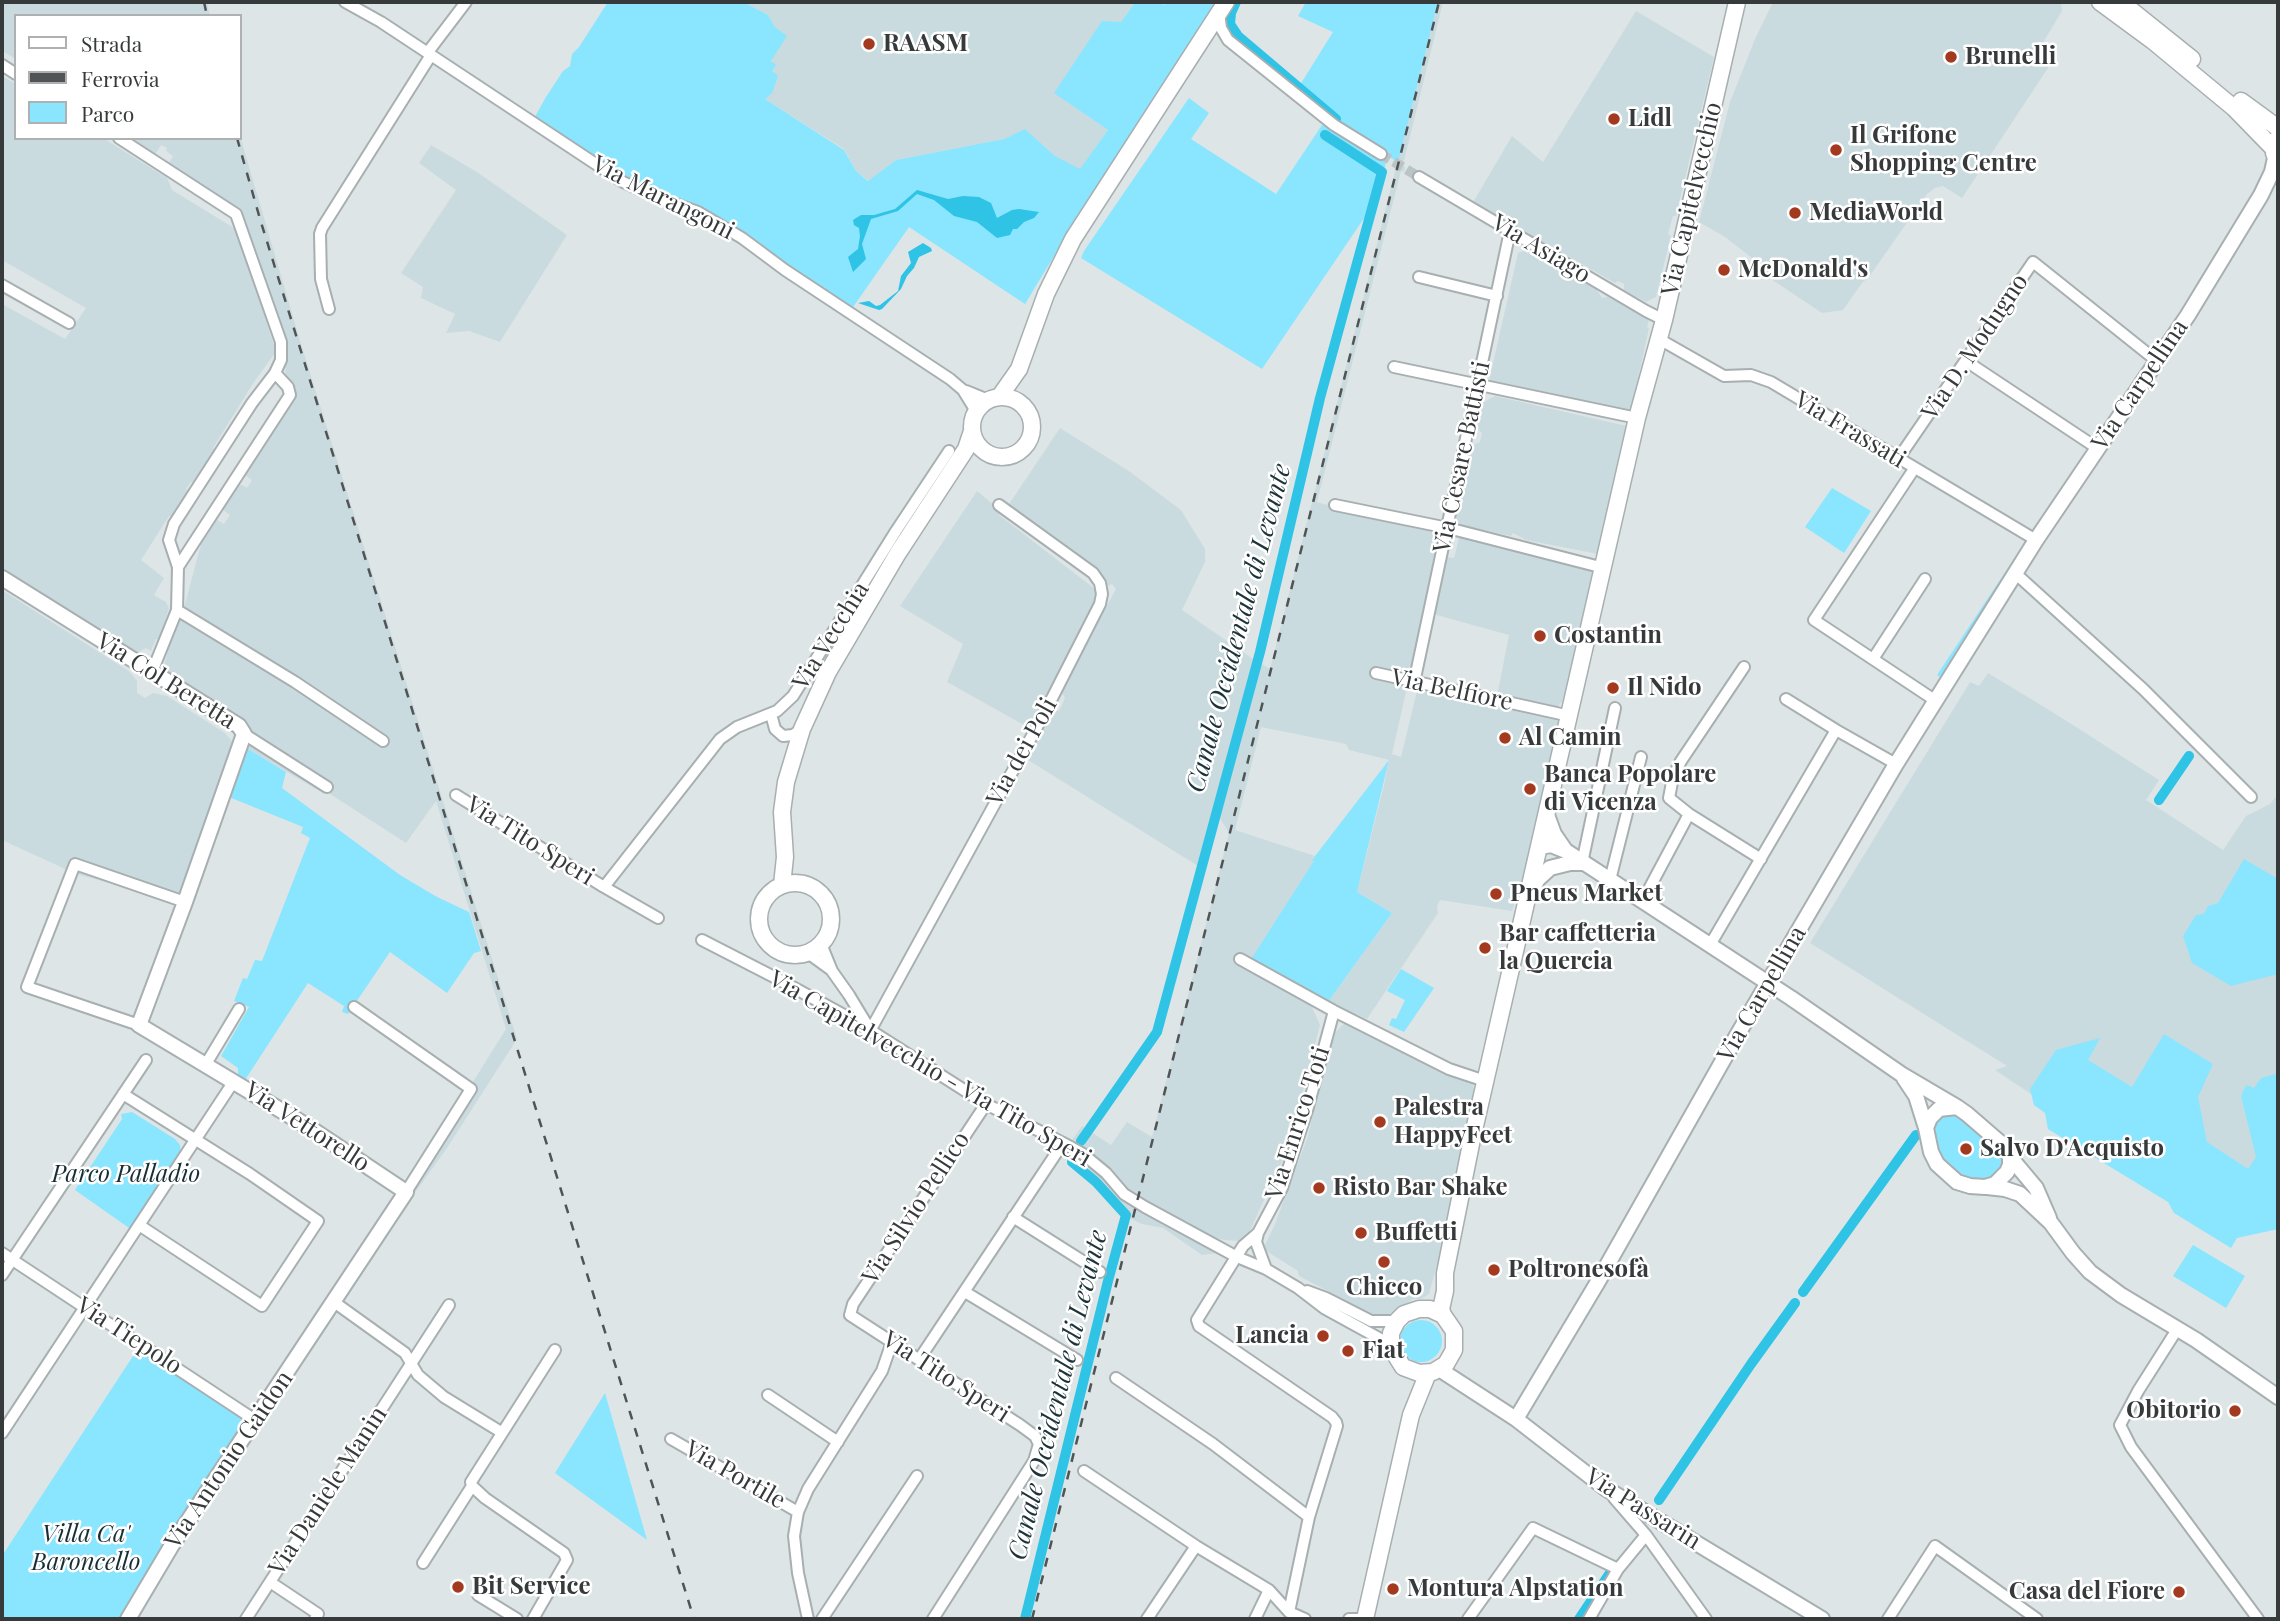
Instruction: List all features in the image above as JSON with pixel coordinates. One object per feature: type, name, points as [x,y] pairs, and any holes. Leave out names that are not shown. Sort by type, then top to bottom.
[{"type":"main road","points":[[1443,1315],[1445,1273],[1485,1082],[1661,318],[1729,2]]},
{"type":"main road","name":"Via Capitelvecchio","points":[[1643,396],[1659,339],[1661,318],[1737,2]]},
{"type":"main road","points":[[2100,2],[2153,41],[2234,108],[2276,151]]},
{"type":"main road","points":[[2121,2],[2250,109],[2278,128]]},
{"type":"main road","points":[[955,454],[1007,457],[1027,444],[1031,436],[1032,419],[1019,392],[1019,369],[1046,294],[1073,239],[1223,8]]},
{"type":"main road","points":[[990,454],[978,445],[972,424],[988,402],[1019,369]]},
{"type":"main road","points":[[988,402],[1008,397],[1023,405]]},
{"type":"main road","points":[[790,884],[782,812],[786,782],[802,729],[828,672],[955,454],[972,431]]},
{"type":"main road","points":[[790,884],[817,890],[829,906],[831,926],[815,948],[797,955],[781,952],[770,945],[760,922],[763,903],[768,895],[790,884]]},
{"type":"main road","points":[[1423,1308],[1445,1273]]},
{"type":"main road","points":[[1364,1619],[1411,1415],[1408,1370],[1397,1360],[1391,1348],[1391,1333],[1397,1321],[1413,1310],[1430,1309],[1443,1315],[1454,1331],[1454,1350],[1450,1359],[1433,1371],[1411,1415]]},
{"type":"main road","points":[[1408,1370],[1433,1371]]},
{"type":"street","name":"Via Marangoni","points":[[345,2],[623,182],[720,223],[963,390],[988,402]]},
{"type":"street","points":[[329,309],[321,279],[322,228],[429,54],[466,2]]},
{"type":"street","points":[[1223,8],[1221,28],[1228,40],[1334,125],[1381,154]]},
{"type":"street","points":[[1204,37],[1228,40]]},
{"type":"street","points":[[122,140],[236,214],[281,342],[281,360],[275,373],[252,403],[174,524],[169,540],[178,567],[177,610],[152,672]]},
{"type":"street","points":[[2261,195],[2272,172],[2276,151]]},
{"type":"street","name":"Via Asiago","points":[[1419,177],[1661,318]]},
{"type":"street","points":[[2261,195],[2278,177]]},
{"type":"street","name":"Via Carpellina","points":[[1516,1419],[1896,764],[2036,540],[2157,361],[2261,195]]},
{"type":"street","name":"Via Cesare Battisti","points":[[1414,682],[1510,231]]},
{"type":"street","name":"Via D. Modugno","points":[[1898,459],[2034,262],[2157,361]]},
{"type":"street","points":[[1419,276],[1497,296]]},
{"type":"street","points":[[2,285],[69,323]]},
{"type":"street","name":"Via Frassati","points":[[1659,339],[1724,376],[1751,374],[1772,382],[2036,540]]},
{"type":"street","points":[[1966,361],[2097,448]]},
{"type":"street","points":[[1394,367],[1637,418]]},
{"type":"street","points":[[178,567],[290,395],[288,387],[275,373]]},
{"type":"street","name":"Via Vecchia","points":[[604,887],[720,739],[737,727],[777,711],[793,696],[896,531],[955,454]]},
{"type":"street","points":[[1914,469],[1814,620],[1936,701]]},
{"type":"street","name":"Via dei Poli","points":[[870,1031],[1044,714],[1100,604],[1100,583],[1093,573],[999,505]]},
{"type":"street","points":[[1335,505],[1448,528],[1604,568]]},
{"type":"street","points":[[2015,573],[2143,689],[2251,797]]},
{"type":"street","name":"Via Col Beretta","points":[[2,578],[239,726],[244,734],[327,787]]},
{"type":"street","points":[[1873,659],[1925,579]]},
{"type":"street","points":[[177,610],[295,682],[383,741]]},
{"type":"street","points":[[1744,667],[1681,761],[1673,777],[1669,798],[1689,814],[1760,859]]},
{"type":"street","name":"Via Belfiore","points":[[1376,673],[1570,716]]},
{"type":"street","points":[[1786,699],[1896,764]]},
{"type":"street","points":[[1573,859],[1615,708]]},
{"type":"street","points":[[771,714],[775,729],[783,736],[792,759]]},
{"type":"street","points":[[783,736],[793,736],[802,729]]},
{"type":"street","points":[[1710,945],[1836,730]]},
{"type":"street","points":[[139,1025],[186,902],[244,734]]},
{"type":"street","points":[[1610,880],[1641,757]]},
{"type":"street","name":"Via Tito Speri","points":[[456,795],[604,887]]},
{"type":"street","points":[[1642,902],[1689,814]]},
{"type":"street","points":[[1547,815],[1554,834],[1573,859]]},
{"type":"street","points":[[1540,847],[1551,845],[1610,880],[1768,982],[1901,1074],[1957,1107],[2004,1146],[2036,1188],[2051,1223]]},
{"type":"street","points":[[1528,897],[1543,874],[1573,859]]},
{"type":"street","name":"Via Vettorello","points":[[186,902],[75,864],[27,987],[139,1025],[307,1126],[406,1192]]},
{"type":"street","points":[[604,887],[658,918]]},
{"type":"street","name":"Via Capitelvecchio - Via Tito Speri","points":[[702,940],[870,1031],[986,1104],[1083,1154],[1132,1199],[1298,1288]]},
{"type":"street","points":[[815,948],[849,995],[870,1031]]},
{"type":"street","name":"Via Enrico Toti","points":[[1240,959],[1334,1011],[1455,1072],[1485,1082]]},
{"type":"street","points":[[354,1007],[471,1089],[406,1192]]},
{"type":"street","points":[[206,1065],[239,1009]]},
{"type":"street","name":"Via Enrico Toti","points":[[1309,1517],[1336,1422],[1197,1324],[1196,1320],[1243,1246],[1258,1233],[1282,1188],[1308,1107],[1334,1011]]},
{"type":"street","points":[[2,1275],[7,1257],[146,1060]]},
{"type":"street","points":[[1901,1074],[1916,1096],[1931,1152],[1946,1174],[1969,1186],[2006,1189],[2020,1194],[2051,1223],[2090,1272],[2278,1397]]},
{"type":"street","points":[[2,1433],[234,1081]]},
{"type":"street","points":[[123,1094],[250,1174],[318,1221],[262,1306],[139,1225]]},
{"type":"street","name":"Via Silvio Pellico","points":[[850,1315],[853,1304],[986,1104]]},
{"type":"street","points":[[1926,1128],[1930,1118],[1939,1109],[1957,1107]]},
{"type":"street","points":[[920,1358],[1063,1143]]},
{"type":"street","points":[[1985,1187],[1995,1184],[2007,1172],[2010,1157]]},
{"type":"street","name":"Via Antonio Gaidon","points":[[128,1619],[172,1545],[406,1192]]},
{"type":"street","points":[[1013,1217],[1100,1272]]},
{"type":"street","points":[[1258,1233],[1256,1242],[1266,1269]]},
{"type":"street","name":"Via Tiepolo","points":[[7,1257],[255,1420]]},
{"type":"street","points":[[1298,1288],[1326,1298],[1371,1321],[1397,1321]]},
{"type":"street","points":[[1298,1288],[1324,1308],[1384,1341],[1391,1348]]},
{"type":"street","points":[[965,1292],[1077,1360]]},
{"type":"street","points":[[334,1302],[405,1353],[418,1374],[444,1397],[501,1432]]},
{"type":"street","name":"Via Daniele Manin","points":[[246,1619],[449,1306]]},
{"type":"street","name":"Via Tito Speri","points":[[850,1315],[1020,1425],[1035,1436],[1039,1444],[1034,1461],[933,1619]]},
{"type":"street","points":[[2178,1328],[2120,1425],[2131,1447],[2258,1619]]},
{"type":"street","name":"Via Portile","points":[[808,1619],[798,1573],[794,1536],[798,1512],[808,1489],[882,1370],[892,1342]]},
{"type":"street","points":[[423,1563],[472,1486],[471,1482],[501,1432],[555,1350]]},
{"type":"street","points":[[1454,1350],[1461,1374],[1471,1390]]},
{"type":"street","name":"Via Passarin","points":[[1433,1371],[1471,1390],[1516,1419],[1605,1488],[1822,1619]]},
{"type":"street","points":[[1116,1378],[1213,1444],[1309,1517],[1289,1612]]},
{"type":"street","points":[[768,1395],[838,1441]]},
{"type":"street","name":"Via Portile","points":[[671,1439],[798,1512]]},
{"type":"street","points":[[1084,1471],[1196,1546],[1269,1590],[1289,1612],[1305,1619]]},
{"type":"street","points":[[822,1619],[917,1476]]},
{"type":"street","points":[[472,1486],[564,1553],[567,1560],[533,1619]]},
{"type":"street","points":[[1605,1488],[1646,1535],[1706,1619]]},
{"type":"street","points":[[1468,1619],[1533,1528],[1618,1569]]},
{"type":"street","points":[[1589,1619],[1618,1569],[1646,1535]]},
{"type":"street","points":[[1147,1619],[1196,1546]]},
{"type":"street","points":[[1888,1619],[1935,1546],[2037,1619]]},
{"type":"street","points":[[270,1582],[318,1614],[315,1619]]},
{"type":"street","points":[[1255,1619],[1269,1590]]},
{"type":"street","points":[[478,1595],[517,1619]]},
{"type":"street","points":[[1349,1619],[1364,1619]]},
{"type":"shaded area","points":[[2,2],[207,2],[210,14],[14,14],[14,58],[2,51]]},
{"type":"shaded area","points":[[743,2],[1134,4],[1121,22],[1055,93],[1108,130],[1080,170],[1055,156],[1025,130],[1004,139],[896,160],[869,181],[856,171],[844,149],[765,99],[775,27],[768,15]]},
{"type":"shaded area","points":[[1438,2],[1443,2],[1403,165],[1404,172],[1401,171],[1317,502],[1327,505],[1329,501],[1437,525],[1440,530],[1425,602],[1428,603],[1413,665],[1408,668],[1406,692],[1392,754],[1401,757],[1418,687],[1558,719],[1561,723],[1530,856],[1512,911],[1440,900],[1438,913],[1367,1019],[1328,1002],[1392,913],[1357,892],[1389,760],[1349,750],[1346,744],[1261,727],[1235,830],[1315,856],[1312,859],[1312,1007],[1320,1025],[1288,1148],[1247,1237],[1240,1241],[1224,1240],[1201,1234],[1141,1205],[1140,1210],[1160,1219],[1161,1224],[1217,1253],[1202,1255],[1163,1228],[1142,1224],[1123,1215],[1074,1153],[1070,1143],[1082,1126],[1111,1145],[1127,1122],[1152,1137],[1229,833],[1218,815],[1222,798],[1258,662],[1270,669],[1396,168],[1392,165],[1393,160],[1397,162]]},
{"type":"shaded area","points":[[1773,2],[2061,2],[2062,11],[2041,46],[2056,56],[1962,198],[1943,186],[1927,194],[1843,310],[1822,313],[1759,271],[1752,258],[1725,237],[1699,222],[1730,102]]},
{"type":"shaded area","points":[[1636,11],[1714,57],[1676,216],[1673,216],[1668,234],[1671,236],[1656,297],[1646,302],[1624,290],[1624,284],[1618,281],[1615,283],[1573,259],[1563,254],[1562,256],[1472,204],[1512,136],[1543,162]]},
{"type":"shaded area","points":[[2,76],[14,83],[14,140],[106,140],[167,178],[172,190],[234,228],[241,240],[275,353],[213,448],[216,451],[195,483],[191,482],[186,489],[190,492],[173,517],[169,516],[141,560],[164,578],[154,595],[166,602],[169,608],[159,640],[156,639],[151,651],[146,648],[133,655],[2,575],[2,304],[65,339],[86,308],[2,260]]},
{"type":"shaded area","points":[[134,140],[241,140],[301,344],[517,1039],[414,1194],[406,1189],[506,1029],[436,801],[406,843],[327,792],[323,793],[248,749],[255,734],[165,676],[163,669],[176,622],[181,619],[201,544],[217,520],[224,524],[230,515],[223,510],[238,486],[247,488],[252,480],[245,475],[292,401],[286,384],[285,359],[264,281],[242,216],[233,205],[168,165],[173,156],[166,151],[167,148],[161,145],[154,156],[132,143]]},
{"type":"shaded area","points":[[431,145],[477,172],[567,235],[500,342],[469,331],[446,333],[455,314],[421,298],[423,287],[401,273],[456,190],[419,163]]},
{"type":"shaded area","points":[[917,190],[948,199],[979,197],[991,203],[997,218],[1019,209],[1039,212],[1034,218],[1013,229],[1010,235],[997,238],[977,222],[954,216],[934,200],[917,194],[898,211],[871,219],[862,244],[866,259],[853,272],[848,257],[858,249],[860,236],[859,228],[854,225],[853,220],[861,215],[874,215],[895,209]]},
{"type":"shaded area","points":[[923,243],[932,251],[919,257],[901,289],[882,309],[858,303],[869,301],[876,306],[880,305],[898,291],[901,276],[911,263],[908,252]]},
{"type":"shaded area","points":[[1526,250],[1537,256],[1541,254],[1594,285],[1602,298],[1610,296],[1640,311],[1649,320],[1631,411],[1627,410],[1626,414],[1489,381],[1518,253]]},
{"type":"shaded area","points":[[1495,396],[1627,426],[1598,554],[1526,540],[1513,533],[1511,536],[1455,524],[1473,445],[1480,442],[1482,433],[1476,427],[1482,403]]},
{"type":"shaded area","points":[[1060,428],[1129,471],[1181,510],[1205,549],[1205,562],[1182,610],[1253,659],[1198,866],[1025,758],[1051,711],[1059,711],[1065,698],[1061,691],[1116,589],[1112,584],[1108,586],[1007,507]]},
{"type":"shaded area","points":[[977,491],[1001,511],[999,515],[1095,589],[1095,609],[1031,729],[947,682],[963,644],[900,606]]},
{"type":"shaded area","points":[[1456,535],[1595,566],[1567,697],[1564,696],[1556,708],[1497,696],[1509,635],[1433,614],[1447,557],[1454,558],[1459,538]]},
{"type":"shaded area","points":[[2,590],[130,672],[137,681],[137,693],[145,698],[153,693],[167,696],[225,733],[234,744],[181,902],[76,874],[2,840]]},
{"type":"shaded area","points":[[1988,673],[2159,780],[2146,800],[2223,850],[2246,816],[2270,804],[2278,794],[2278,1216],[2067,1118],[1995,1070],[2007,1066],[1810,943],[1970,682],[1979,686]]},
{"type":"shaded area","points":[[1346,1022],[1472,1083],[1475,1092],[1452,1209],[1429,1294],[1421,1299],[1413,1299],[1388,1317],[1375,1316],[1299,1276],[1298,1271],[1263,1249],[1308,1136],[1329,1038]]},
{"type":"green space","points":[[608,2],[743,2],[768,15],[775,27],[787,36],[771,61],[776,65],[772,71],[778,76],[772,93],[765,99],[844,150],[856,171],[868,181],[896,160],[1004,139],[1025,129],[1055,156],[1080,169],[1108,130],[1054,93],[1102,21],[1121,22],[1134,4],[1132,2],[1158,2],[1164,5],[1167,2],[1224,2],[1091,195],[1025,304],[909,227],[851,310],[773,254],[770,256],[731,230],[670,204],[532,122],[563,71],[570,66],[572,54]]},
{"type":"green space","points":[[1306,2],[1438,2],[1398,162],[1363,142],[1295,93],[1333,32],[1298,16]]},
{"type":"green space","points":[[1189,98],[1209,113],[1191,139],[1276,194],[1322,125],[1386,162],[1377,199],[1262,369],[1081,258]]},
{"type":"green space","points":[[1832,488],[1871,511],[1844,553],[1805,527]]},
{"type":"green space","points":[[2020,550],[2022,551],[1943,679],[1937,675]]},
{"type":"green space","points":[[248,749],[286,772],[282,788],[400,875],[469,912],[481,951],[474,953],[447,993],[390,952],[348,1014],[342,1012],[344,1006],[308,983],[245,1080],[238,1076],[238,1068],[221,1056],[249,1007],[234,1001],[243,978],[247,979],[255,960],[262,961],[310,838],[301,833],[303,827],[229,797]]},
{"type":"green space","points":[[1389,760],[1357,892],[1392,913],[1328,1002],[1248,964],[1314,861],[1312,860]]},
{"type":"green space","points":[[2244,859],[2278,879],[2278,974],[2231,986],[2192,963],[2183,936],[2196,915],[2204,914],[2208,906],[2218,903]]},
{"type":"green space","points":[[1401,969],[1434,988],[1404,1032],[1389,1025],[1392,1018],[1396,1019],[1405,1000],[1387,991]]},
{"type":"green space","points":[[2164,1034],[2213,1064],[2198,1097],[2207,1142],[2248,1169],[2256,1157],[2241,1096],[2246,1085],[2254,1088],[2261,1078],[2278,1071],[2278,1229],[2237,1238],[2231,1248],[2174,1213],[2168,1202],[2048,1129],[2045,1113],[2034,1105],[2030,1089],[2056,1050],[2100,1038],[2088,1060],[2132,1087]]},
{"type":"green space","name":"Parco Palladio","points":[[132,1112],[175,1139],[180,1145],[181,1155],[132,1230],[75,1190],[122,1119],[121,1114]]},
{"type":"green space","points":[[1959,1114],[2002,1152],[2004,1167],[1998,1175],[1987,1180],[1971,1179],[1943,1162],[1936,1148],[1934,1123],[1942,1115]]},
{"type":"green space","points":[[2193,1245],[2245,1276],[2226,1308],[2173,1276]]},
{"type":"green space","points":[[1421,1320],[1436,1326],[1442,1341],[1436,1356],[1421,1362],[1406,1356],[1400,1341],[1406,1326]]},
{"type":"green space","name":"Villa Ca' Baroncello","points":[[137,1350],[238,1414],[243,1418],[243,1423],[119,1619],[2,1619],[2,1556]]},
{"type":"green space","points":[[605,1393],[647,1540],[555,1473]]},
{"type":"waterway","name":"Canale Occidentale di Levante","points":[[1236,2],[1230,24],[1238,36],[1336,119]]},
{"type":"waterway","name":"Canale Occidentale di Levante","points":[[1081,1141],[1157,1032],[1260,652],[1320,398],[1382,172],[1325,135]]},
{"type":"waterway","points":[[2159,800],[2189,756]]},
{"type":"waterway","points":[[1803,1292],[1916,1135]]},
{"type":"waterway","name":"Canale Occidentale di Levante","points":[[1025,1619],[1126,1215],[1096,1182],[1072,1162]]},
{"type":"waterway","points":[[1659,1500],[1795,1303]]},
{"type":"waterway","points":[[1579,1619],[1610,1573]]},
{"type":"tunnel","points":[[1381,154],[1419,177]]},
{"type":"railway","points":[[204,2],[207,14]]},
{"type":"railway","points":[[1032,1619],[1439,2]]},
{"type":"railway","points":[[238,140],[694,1619]]},
{"type":"place","name":"RAASM","points":[[869,44]]},
{"type":"place","name":"Brunelli","points":[[1951,57]]},
{"type":"place","name":"Lidl","points":[[1614,119]]},
{"type":"place","name":"Il Grifone Shopping Centre","points":[[1836,150]]},
{"type":"place","name":"MediaWorld","points":[[1795,213]]},
{"type":"place","name":"McDonald's","points":[[1724,270]]},
{"type":"place","name":"Costantin","points":[[1540,636]]},
{"type":"place","name":"Il Nido","points":[[1613,688]]},
{"type":"place","name":"Al Camin","points":[[1505,738]]},
{"type":"place","name":"Banca Popolare di Vicenza","points":[[1530,789]]},
{"type":"place","name":"Pneus Market","points":[[1496,894]]},
{"type":"place","name":"Bar caffetteria la Quercia","points":[[1485,948]]},
{"type":"place","name":"Palestra HappyFeet","points":[[1380,1122]]},
{"type":"place","name":"Salvo D'Acquisto","points":[[1966,1149]]},
{"type":"place","name":"Risto Bar Shake","points":[[1319,1188]]},
{"type":"place","name":"Buffetti","points":[[1361,1233]]},
{"type":"place","name":"Chicco","points":[[1384,1262]]},
{"type":"place","name":"Poltronesofà","points":[[1494,1270]]},
{"type":"place","name":"Lancia","points":[[1323,1336]]},
{"type":"place","name":"Fiat","points":[[1348,1351]]},
{"type":"place","name":"Obitorio","points":[[2235,1411]]},
{"type":"place","name":"Bit Service","points":[[458,1587]]},
{"type":"place","name":"Montura Alpstation","points":[[1393,1589]]},
{"type":"place","name":"Casa del Fiore","points":[[2179,1592]]}]
